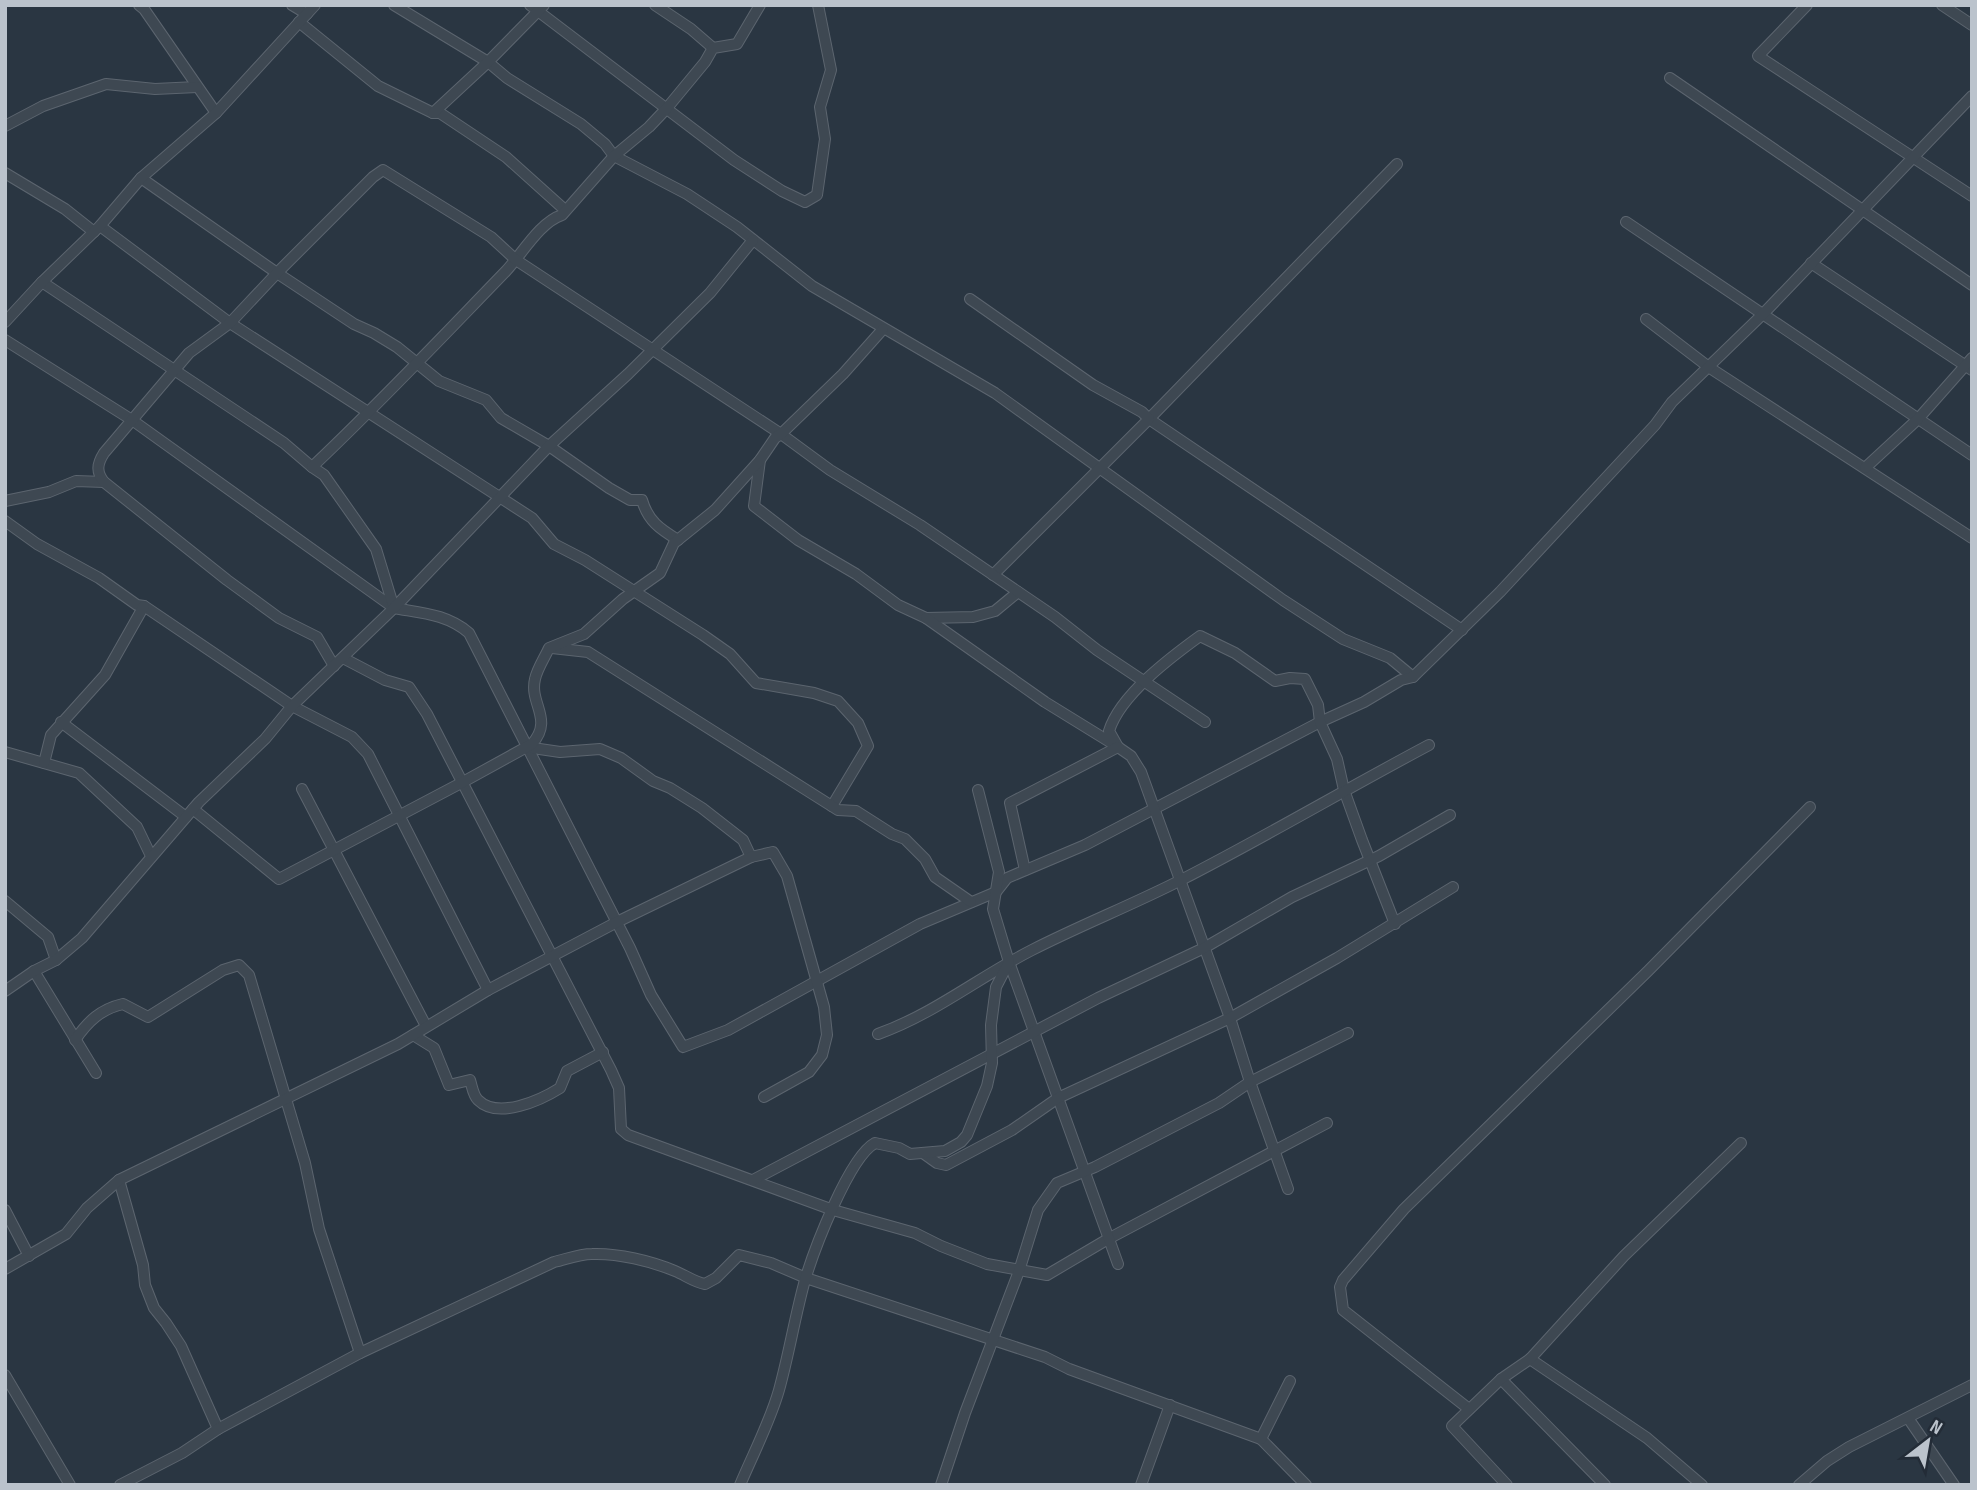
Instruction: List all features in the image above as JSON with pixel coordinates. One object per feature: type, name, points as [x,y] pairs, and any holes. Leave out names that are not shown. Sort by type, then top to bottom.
[{"type":"street","points":[[139,5],[216,113]]},
{"type":"street","points":[[292,5],[378,86],[433,113],[440,113],[506,157],[565,210]]},
{"type":"street","points":[[5,322],[97,229],[141,178],[216,113],[315,5]]},
{"type":"street","points":[[394,5],[488,62],[507,78],[593,133],[614,156],[687,194],[754,240],[812,286],[995,393],[1283,600],[1343,639],[1390,658],[1413,677]]},
{"type":"street","points":[[655,5],[691,29],[713,48]]},
{"type":"street","points":[[713,48],[737,44],[760,5]]},
{"type":"street","points":[[433,113],[488,62],[538,7],[734,160],[782,191],[805,202],[817,195],[825,139],[820,107],[831,70],[818,5]]},
{"type":"street","points":[[1807,5],[1758,56],[1972,196]]},
{"type":"street","points":[[1942,5],[1972,24]]},
{"type":"street","points":[[312,467],[369,413],[516,260],[549,219],[562,215],[614,156],[649,127],[705,62],[713,48]]},
{"type":"street","points":[[1670,78],[1972,285]]},
{"type":"street","points":[[5,126],[43,106],[106,84],[155,89],[197,87]]},
{"type":"street","points":[[5,340],[132,420],[394,608],[440,616],[469,633],[617,922],[651,995],[683,1046],[728,1030],[920,924],[996,892],[1007,878],[1085,845],[1320,722],[1364,702],[1401,680],[1413,677],[1500,592],[1655,425],[1672,402],[1710,368],[1970,100]]},
{"type":"street","points":[[993,575],[1101,469],[1396,164]]},
{"type":"street","points":[[1205,722],[883,501],[830,470],[654,349],[516,260],[491,237],[383,170],[373,177],[230,323],[189,353],[100,460],[98,467],[99,476],[104,482],[279,618],[317,637],[339,662],[402,684],[413,691],[603,1052],[619,1088],[621,1129],[628,1135],[833,1210],[915,1233],[987,1264],[1047,1275],[1108,1239],[1326,1123]]},
{"type":"street","points":[[5,173],[97,229],[230,323],[532,518],[554,544],[585,560],[730,654],[756,682],[838,701],[858,723],[867,746],[832,806]]},
{"type":"street","points":[[141,178],[354,324],[374,332],[397,347],[439,381],[486,400],[501,418],[549,446],[609,488],[630,500],[642,500],[653,523],[678,540]]},
{"type":"street","points":[[1626,222],[1972,455]]},
{"type":"street","points":[[5,992],[34,971],[56,961],[82,938],[151,856],[265,738],[292,706],[394,608],[549,446],[710,293],[754,240]]},
{"type":"street","points":[[1811,263],[1969,365],[1918,419],[1865,468]]},
{"type":"street","points":[[42,282],[284,443],[324,475],[376,549],[394,608]]},
{"type":"street","points":[[970,299],[1093,385],[1142,412],[1462,630]]},
{"type":"street","points":[[1646,319],[1710,368],[1972,538]]},
{"type":"street","points":[[61,722],[279,879],[463,782],[526,747],[539,736],[542,727],[534,681],[549,648],[584,634],[660,573],[678,540],[715,510],[760,460],[769,444],[843,374],[883,329]]},
{"type":"street","points":[[760,460],[754,506],[798,540],[856,574],[898,605],[926,618],[1045,702],[1131,757],[1141,772],[1155,809],[1288,1189]]},
{"type":"street","points":[[5,501],[49,492],[76,481],[104,482]]},
{"type":"street","points":[[5,521],[37,544],[99,578],[137,605],[144,606],[292,706],[352,737],[360,744],[368,754],[488,990]]},
{"type":"street","points":[[926,618],[973,617],[995,611],[1018,592]]},
{"type":"street","points":[[44,763],[51,735],[105,675],[144,606]]},
{"type":"street","points":[[1118,747],[1109,731],[1112,722],[1143,681],[1200,636],[1235,653],[1275,681],[1305,678],[1318,705],[1320,722],[1337,759],[1344,790],[1395,924]]},
{"type":"street","points":[[549,648],[588,652],[838,810],[856,811],[892,834],[905,839],[925,859],[935,877],[971,902]]},
{"type":"street","points":[[878,1034],[935,1009],[1009,962],[1075,928],[1180,880],[1429,745]]},
{"type":"street","points":[[526,747],[560,752],[600,748],[621,758],[653,781],[702,808],[743,840],[751,857]]},
{"type":"street","points":[[1025,870],[1010,803],[1118,747]]},
{"type":"street","points":[[5,752],[74,771],[85,778],[136,828],[151,856]]},
{"type":"street","points":[[302,789],[426,1026]]},
{"type":"street","points":[[978,790],[999,872],[993,909],[1009,962],[1118,1264]]},
{"type":"street","points":[[1469,1409],[1343,1310],[1340,1287],[1343,1280],[1404,1209],[1648,971],[1811,807]]},
{"type":"street","points":[[753,1180],[1098,998],[1204,948],[1292,897],[1370,860],[1450,815]]},
{"type":"street","points":[[5,1269],[66,1234],[87,1208],[119,1180],[398,1044],[488,990],[617,922],[751,857],[773,852],[787,876],[824,1007],[828,1035],[822,1055],[809,1072],[764,1097]]},
{"type":"street","points":[[923,1153],[937,1163],[946,1165],[1012,1130],[1058,1098],[1230,1018],[1395,924],[1453,887]]},
{"type":"street","points":[[5,901],[48,937],[56,961]]},
{"type":"street","points":[[740,1485],[778,1393],[806,1279],[833,1210],[856,1162],[869,1146],[875,1143],[899,1148],[910,1154],[923,1153],[945,1151],[961,1142],[967,1135],[987,1086],[992,1063],[990,1025],[996,987],[1009,962]]},
{"type":"street","points":[[75,1040],[85,1026],[106,1008],[123,1004],[148,1017],[223,970],[239,965],[249,975],[305,1163],[319,1229],[360,1353]]},
{"type":"street","points":[[34,971],[96,1073]]},
{"type":"street","points":[[940,1485],[1019,1271],[1038,1210],[1056,1183],[1219,1103],[1250,1082],[1348,1033]]},
{"type":"street","points":[[413,1035],[434,1048],[449,1085],[470,1080],[478,1100],[489,1106],[520,1108],[560,1088],[567,1071],[603,1052]]},
{"type":"street","points":[[1507,1485],[1452,1426],[1501,1379],[1530,1359],[1624,1256],[1741,1143]]},
{"type":"street","points":[[119,1180],[143,1265],[145,1285],[154,1308],[181,1346],[218,1429]]},
{"type":"street","points":[[5,1210],[29,1256]]},
{"type":"street","points":[[120,1485],[360,1353],[554,1262],[595,1254],[654,1264],[705,1284],[716,1279],[738,1255],[771,1263],[806,1279],[1045,1357],[1069,1369],[1261,1439],[1306,1485]]},
{"type":"street","points":[[1530,1359],[1647,1438],[1702,1485]]},
{"type":"street","points":[[5,1375],[70,1485]]},
{"type":"street","points":[[1501,1379],[1605,1485]]},
{"type":"street","points":[[1261,1439],[1290,1381]]},
{"type":"street","points":[[1799,1485],[1827,1461],[1972,1385]]},
{"type":"street","points":[[1141,1485],[1170,1405]]},
{"type":"street","points":[[1908,1418],[1954,1485]]}]
